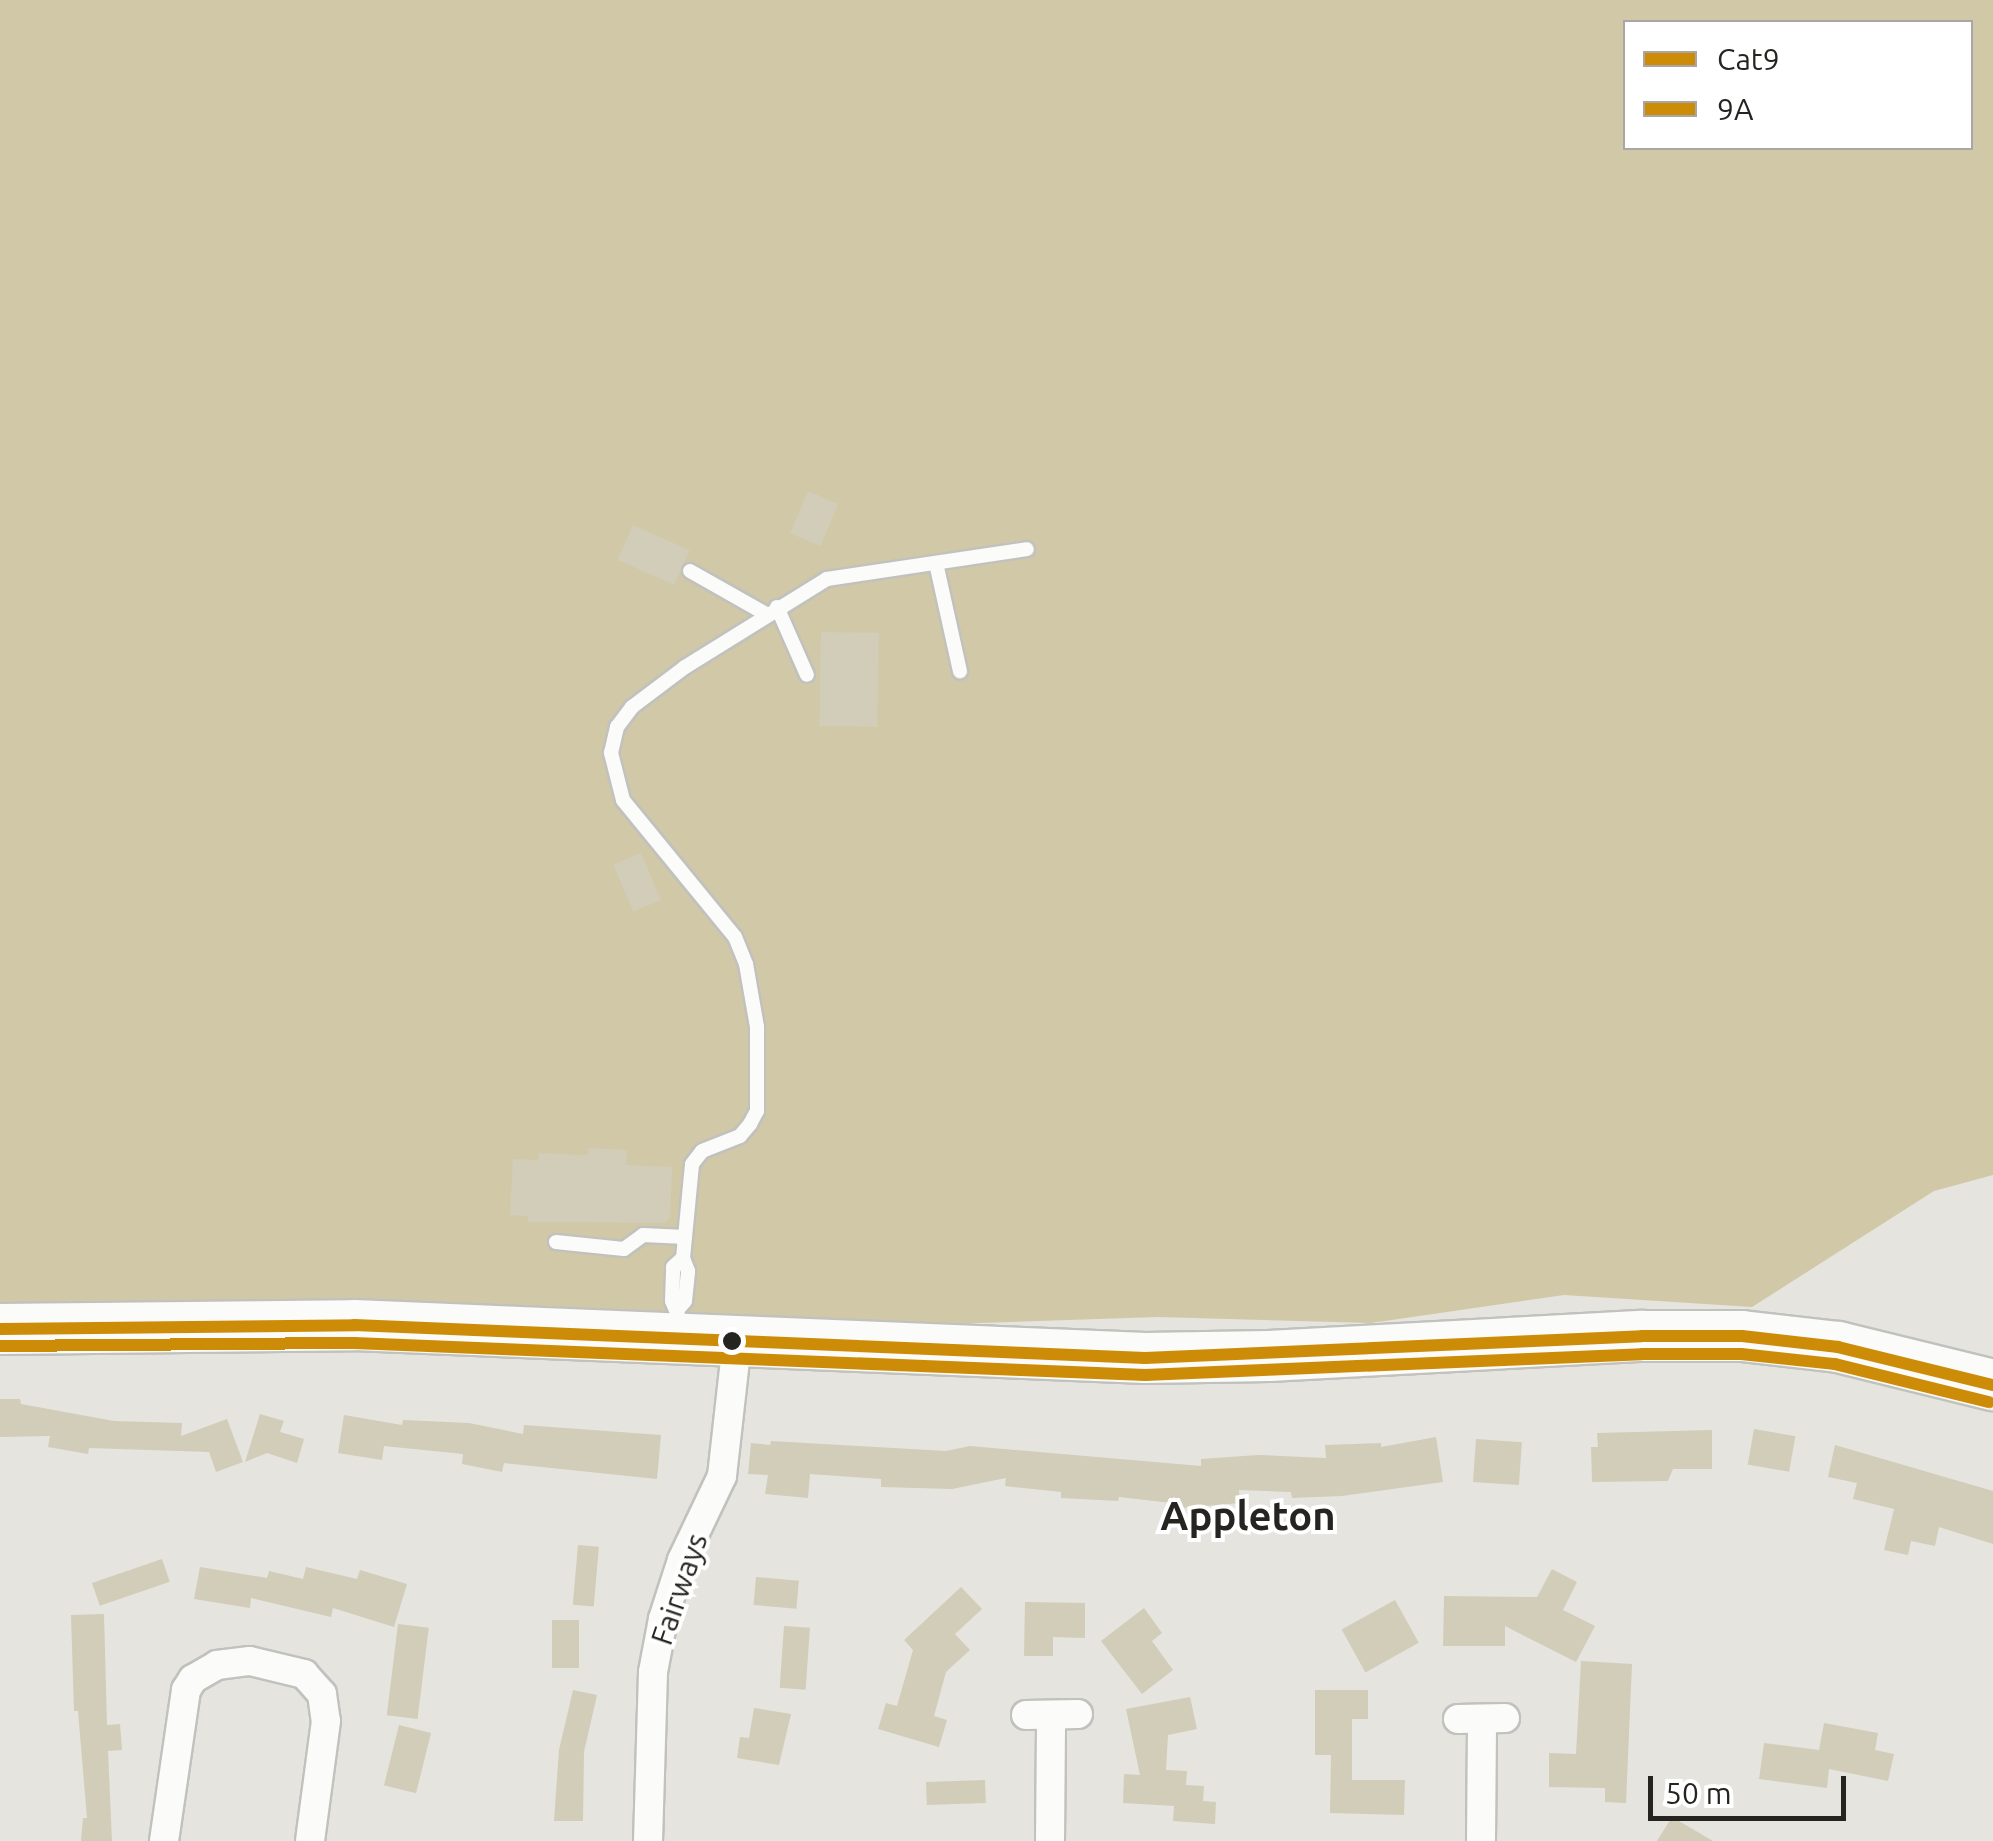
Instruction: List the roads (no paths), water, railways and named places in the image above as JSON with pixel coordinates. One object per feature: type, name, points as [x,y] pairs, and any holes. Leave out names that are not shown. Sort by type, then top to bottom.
[{"type":"highway","points":[[0,1328],[678,1324],[737,1342],[1145,1358],[1742,1336],[1838,1347],[1993,1385]]},
{"type":"street","name":"Fairways","points":[[648,1841],[653,1672],[663,1619],[682,1560],[722,1476],[737,1342]]},
{"type":"street","points":[[164,1841],[186,1690],[193,1679],[217,1666],[250,1662],[292,1668],[304,1674],[322,1694],[326,1721],[310,1841]]},
{"type":"street","points":[[1050,1841],[1052,1715]]},
{"type":"street","points":[[1481,1841],[1482,1719]]},
{"type":"lane","points":[[678,1324],[688,1271],[683,1258],[692,1164],[702,1151],[740,1136],[757,1110],[757,1027],[746,964],[735,938],[623,800],[611,753],[617,727],[632,707],[772,610],[827,579],[1027,549]]},
{"type":"lane","points":[[936,563],[960,671]]},
{"type":"lane","points":[[690,572],[772,610],[807,674]]},
{"type":"lane","points":[[556,1242],[624,1249],[643,1235],[685,1238]]},
{"type":"district","name":"Appleton","points":[[1248,1516]]}]
